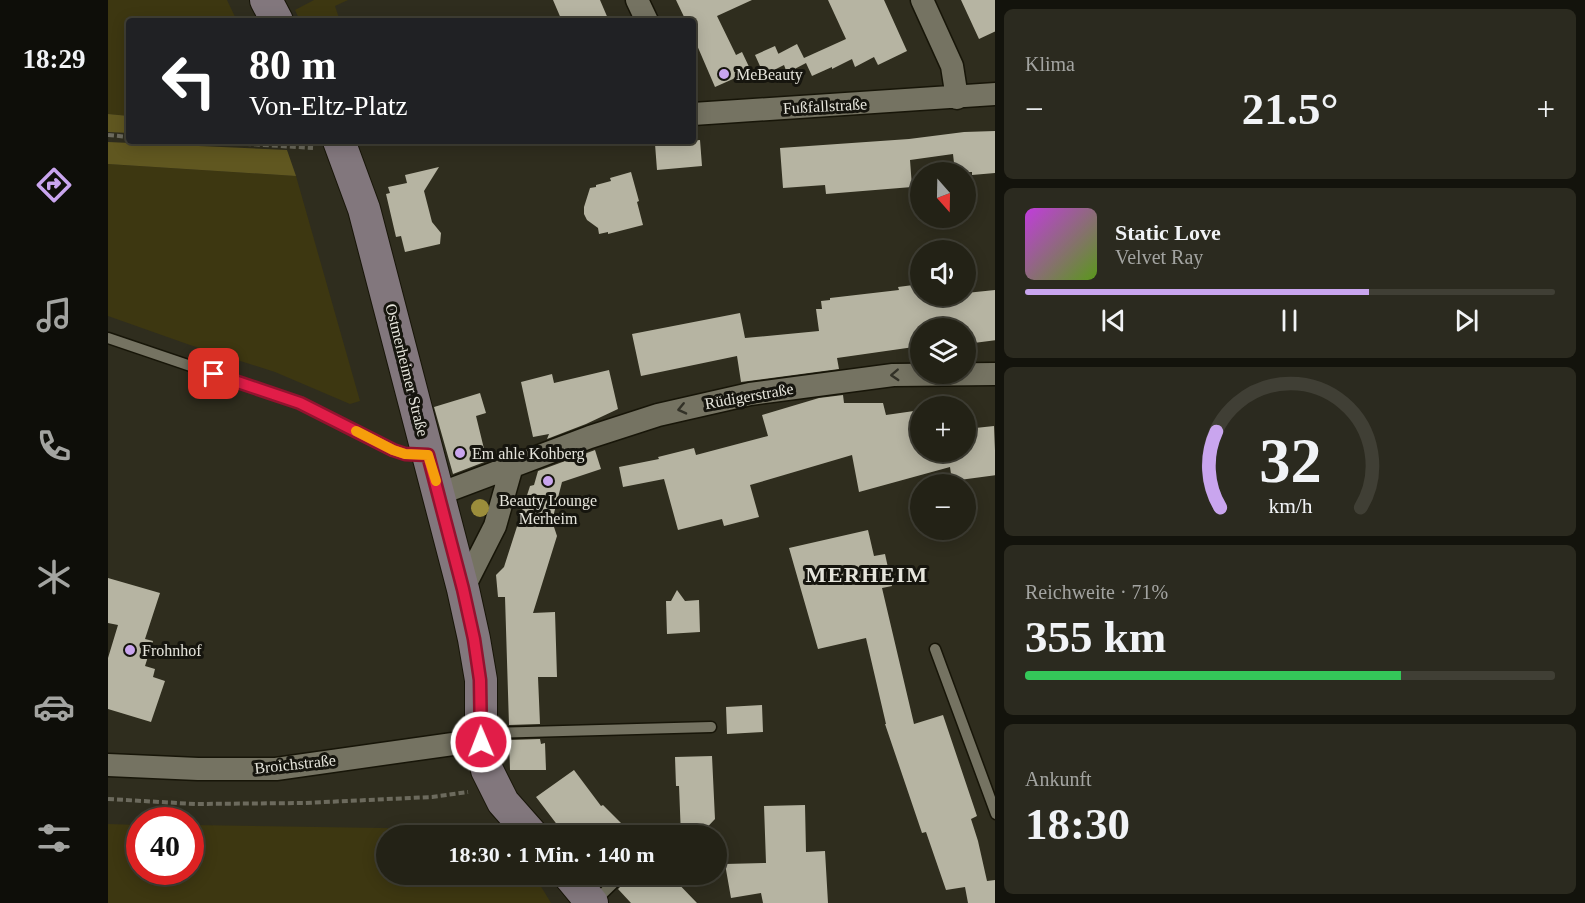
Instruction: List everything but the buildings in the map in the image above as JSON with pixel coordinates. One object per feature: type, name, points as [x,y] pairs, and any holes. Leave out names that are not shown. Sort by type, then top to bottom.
[{"type":"street","points":[[267,0],[276,18]]},
{"type":"street","points":[[638,0],[646,18]]},
{"type":"street","points":[[922,0],[952,66],[957,98]]},
{"type":"street","name":"Fußfallstraße","points":[[696,114],[995,94]]},
{"type":"street","name":"Ostmerheimer Straße","points":[[328,145],[364,209],[439,494],[474,639],[480,680],[481,738],[487,770],[503,802],[523,825]]},
{"type":"street","name":"Rüdigerstraße","points":[[439,494],[590,437],[658,415],[750,393],[893,375],[995,374]]},
{"type":"street","points":[[463,589],[495,526],[512,466]]},
{"type":"street","name":"Broichstraße","points":[[108,765],[198,769],[276,769],[460,743],[481,738]]},
{"type":"street","points":[[577,885],[593,903]]},
{"type":"lane","points":[[108,338],[300,403],[393,450],[405,454],[428,455]]},
{"type":"lane","points":[[935,649],[995,811]]},
{"type":"lane","points":[[481,738],[711,727]]},
{"type":"lane","points":[[593,903],[612,885]]},
{"type":"path","points":[[108,135],[126,136]]},
{"type":"path","points":[[296,144],[328,145]]},
{"type":"path","points":[[108,799],[195,804],[304,803],[464,794],[486,785],[503,802]]},
{"type":"shaded area","points":[[108,0],[227,0],[236,18],[126,18],[126,116],[108,114]]},
{"type":"shaded area","points":[[314,0],[348,0],[335,6],[339,18],[299,18],[295,10]]},
{"type":"shaded area","points":[[108,114],[126,116],[126,133],[108,132]]},
{"type":"shaded area","points":[[108,142],[287,150],[296,176],[108,164]]},
{"type":"shaded area","points":[[108,164],[296,176],[360,401],[350,404],[275,372],[108,316]]},
{"type":"shaded area","points":[[108,824],[126,825],[126,885],[204,885],[204,825],[376,828],[376,885],[540,885],[551,903],[108,903]]},
{"type":"slow traffic","points":[[356,431],[405,454],[428,455],[436,481]]},
{"type":"place","name":"MeBeauty","points":[[724,74]]},
{"type":"place","name":"Em ahle Kohberg","points":[[460,453]]},
{"type":"place","name":"Beauty Lounge Merheim","points":[[548,481]]},
{"type":"place","name":"Frohnhof","points":[[130,650]]},
{"type":"district","name":"MERHEIM","points":[[867,574]]},
{"type":"route","points":[[214,374],[300,403],[393,450],[405,454],[428,455],[474,639],[480,680],[481,742]]}]
